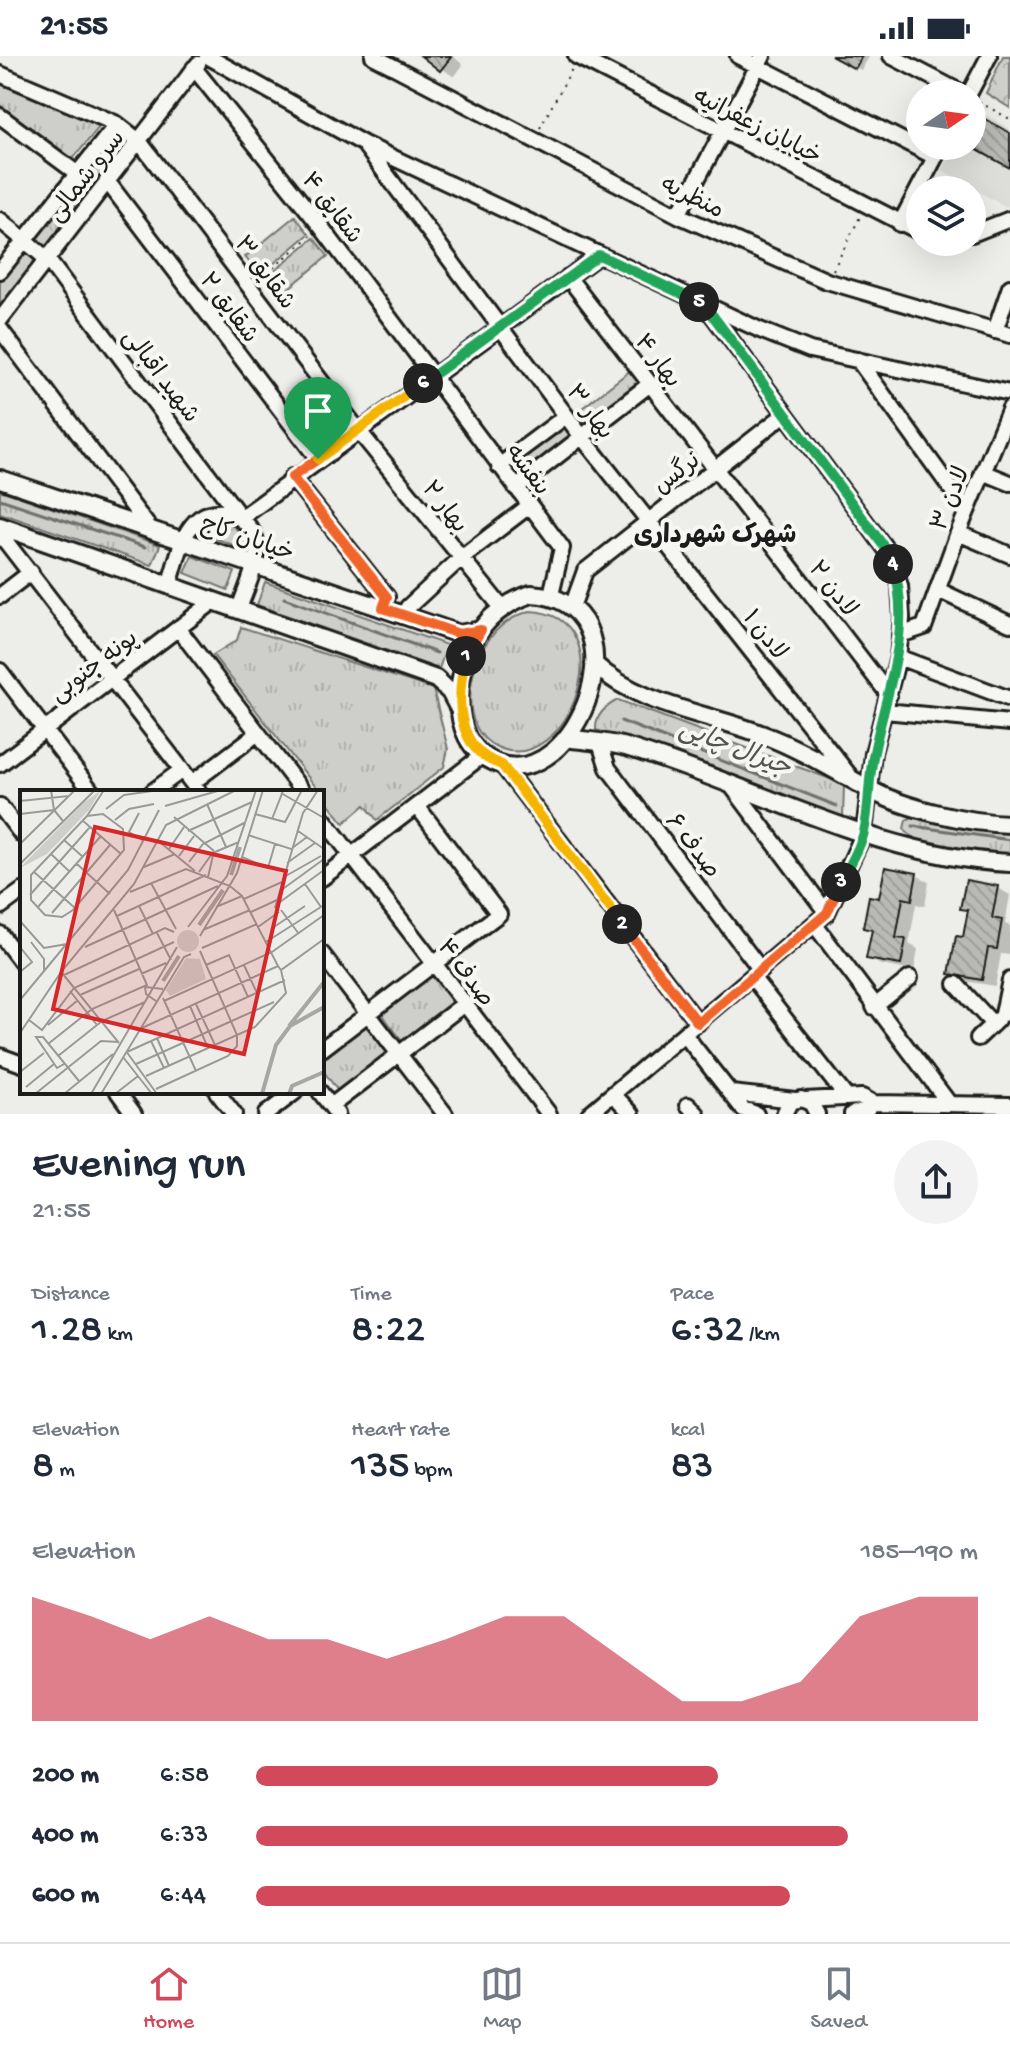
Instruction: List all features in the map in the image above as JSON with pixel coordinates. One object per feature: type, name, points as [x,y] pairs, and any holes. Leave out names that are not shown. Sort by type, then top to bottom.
[{"type":"main road","name":"خیابان کاج","points":[[0,479],[459,634],[481,630]]},
{"type":"main road","points":[[0,526],[436,679],[450,692],[471,743],[483,755],[502,765],[531,763],[566,738],[588,704],[594,664],[587,627],[572,607],[551,595],[531,594],[502,608],[481,630],[463,669],[460,711]]},
{"type":"main road","points":[[594,664],[610,679],[642,694],[763,734],[849,775],[869,790],[914,807],[1010,824]]},
{"type":"main road","points":[[566,738],[624,746],[864,833],[941,855],[1010,863]]},
{"type":"street","name":"منظریه","points":[[373,56],[678,215],[827,281],[1003,333]]},
{"type":"street","name":"خیابان زعفرانیه","points":[[577,56],[906,226]]},
{"type":"street","points":[[738,56],[760,61],[906,136]]},
{"type":"street","points":[[891,56],[938,80]]},
{"type":"street","points":[[976,80],[989,56]]},
{"type":"street","points":[[202,60],[364,144],[705,305],[810,350],[1010,393]]},
{"type":"street","name":"سرو شمالی","points":[[0,320],[202,60]]},
{"type":"street","name":"شقایق ۴","points":[[202,60],[432,376]]},
{"type":"street","points":[[678,215],[760,61]]},
{"type":"street","name":"شقایق ۳","points":[[0,74],[117,124],[139,141],[358,430]]},
{"type":"street","points":[[0,116],[78,174]]},
{"type":"street","name":"سرو شمالی","points":[[0,271],[117,124]]},
{"type":"street","name":"بهار ۳","points":[[364,144],[566,416],[649,521]]},
{"type":"street","points":[[900,224],[934,160]]},
{"type":"street","name":"شقایق ۲","points":[[107,181],[318,459]]},
{"type":"street","points":[[986,228],[1010,219]]},
{"type":"street","name":"شهید اقبالی","points":[[0,220],[47,259],[241,518],[256,540],[254,565]]},
{"type":"street","points":[[169,585],[189,529],[208,514],[220,512],[241,518],[292,477],[599,255]]},
{"type":"street","name":"بهار ۴","points":[[568,277],[715,469]]},
{"type":"street","points":[[1003,333],[1010,287]]},
{"type":"street","points":[[589,1114],[827,913],[864,833],[873,753],[898,657],[900,586],[891,556],[705,305]]},
{"type":"street","points":[[0,329],[150,529]]},
{"type":"street","points":[[858,360],[967,511]]},
{"type":"street","name":"بنفشه","points":[[432,376],[562,548],[551,595]]},
{"type":"street","points":[[516,488],[650,384]]},
{"type":"street","name":"لادن ۳","points":[[900,635],[924,627],[958,533],[1010,408]]},
{"type":"street","name":"نرگس","points":[[572,607],[585,571],[785,414]]},
{"type":"street","points":[[499,466],[566,416]]},
{"type":"street","name":"بهار ۲","points":[[358,430],[502,608]]},
{"type":"street","name":"لادن ۲","points":[[715,469],[889,695]]},
{"type":"street","points":[[983,472],[1010,483]]},
{"type":"street","points":[[292,477],[387,597],[383,608]]},
{"type":"street","points":[[404,615],[460,559],[529,506]]},
{"type":"street","name":"لادن ۱","points":[[649,521],[849,775]]},
{"type":"street","points":[[958,533],[1010,555]]},
{"type":"street","points":[[0,534],[195,788],[258,733]]},
{"type":"street","points":[[239,609],[254,565]]},
{"type":"street","points":[[0,596],[31,572]]},
{"type":"street","points":[[938,590],[1010,624]]},
{"type":"street","name":"پونه جنوبی","points":[[0,764],[214,601]]},
{"type":"street","points":[[178,628],[301,790]]},
{"type":"street","points":[[898,657],[1010,699]]},
{"type":"street","points":[[0,671],[90,790]]},
{"type":"street","points":[[885,711],[1010,723]]},
{"type":"street","name":"صدف ۶","points":[[600,743],[608,768],[847,1098]]},
{"type":"street","points":[[324,876],[483,755]]},
{"type":"street","points":[[502,765],[698,1023]]},
{"type":"street","points":[[155,790],[182,770]]},
{"type":"street","points":[[731,785],[827,913]]},
{"type":"street","points":[[0,806],[20,832]]},
{"type":"street","points":[[324,1047],[499,914],[417,806]]},
{"type":"street","name":"صدف ۴","points":[[324,820],[549,1114]]},
{"type":"street","points":[[0,907],[20,892]]},
{"type":"street","points":[[815,925],[948,1102]]},
{"type":"street","points":[[7,940],[20,960]]},
{"type":"street","points":[[324,957],[445,1114]]},
{"type":"street","points":[[874,1007],[910,978]]},
{"type":"street","points":[[978,1038],[1002,1018],[1010,980]]},
{"type":"street","points":[[956,984],[1002,1018]]},
{"type":"street","points":[[322,1094],[334,1110],[398,1054],[464,1004]]},
{"type":"street","points":[[684,1034],[743,1109],[756,1114]]},
{"type":"street","points":[[0,1056],[20,1063]]},
{"type":"street","points":[[731,1093],[800,1100],[862,1097],[873,1103],[972,1102],[1010,1105]]},
{"type":"street","points":[[119,1094],[134,1114]]},
{"type":"street","points":[[219,1094],[234,1114]]},
{"type":"street","points":[[266,1114],[292,1094]]},
{"type":"street","points":[[613,1094],[632,1114]]},
{"type":"street","points":[[784,1114],[800,1100]]},
{"type":"street","points":[[800,1100],[811,1103],[817,1114]]},
{"type":"street","points":[[899,1102],[912,1114]]},
{"type":"street","points":[[972,1102],[985,1114]]},
{"type":"street","points":[[852,1114],[866,1110],[873,1103]]},
{"type":"path","points":[[534,140],[577,56]]},
{"type":"path","points":[[986,105],[1010,119]]},
{"type":"path","points":[[827,281],[865,206]]},
{"type":"path","points":[[249,287],[322,228]]},
{"type":"shaded area","points":[[986,115],[1010,129],[1010,206],[1005,207],[986,196],[986,176],[952,176],[942,170],[947,160],[986,160]]},
{"type":"green space","points":[[1003,56],[1010,56],[1010,108],[986,93]]},
{"type":"green space","points":[[0,84],[100,126],[73,159],[0,105]]},
{"type":"green space","points":[[117,132],[127,140],[126,144],[46,247],[42,248],[33,239]]},
{"type":"green space","points":[[295,216],[309,234],[260,275],[245,257]]},
{"type":"green space","points":[[314,238],[328,256],[278,297],[264,279]]},
{"type":"green space","points":[[24,249],[39,259],[0,305],[0,280]]},
{"type":"green space","points":[[631,370],[641,384],[587,425],[577,412]]},
{"type":"green space","points":[[564,424],[574,437],[520,479],[509,466]]},
{"type":"green space","points":[[0,490],[160,545],[152,565],[0,513]]},
{"type":"green space","points":[[227,521],[243,535],[243,549],[204,534],[213,523]]},
{"type":"green space","points":[[192,556],[235,572],[228,590],[185,573]]},
{"type":"green space","points":[[265,582],[447,645],[439,669],[257,605]]},
{"type":"green space","points":[[530,611],[560,620],[576,639],[581,665],[577,693],[564,720],[546,740],[523,751],[497,747],[484,738],[471,712],[470,696],[476,664],[490,638],[508,621]]},
{"type":"green space","points":[[241,627],[433,689],[448,749],[444,767],[377,820],[365,805],[344,823],[324,797],[324,790],[318,790],[213,655],[237,640]]},
{"type":"green space","points":[[618,700],[844,784],[843,818],[677,753],[596,730],[602,712]]},
{"type":"green space","points":[[915,816],[976,830],[1010,832],[1010,856],[953,850],[924,842],[904,829],[906,820]]},
{"type":"green space","points":[[434,974],[456,1004],[404,1043],[381,1013]]},
{"type":"green space","points":[[368,1022],[391,1053],[338,1091],[324,1072],[324,1055]]},
{"type":"building","points":[[421,56],[449,56],[451,57],[440,71]]},
{"type":"building","points":[[831,56],[862,56],[855,69]]},
{"type":"building","points":[[986,120],[1010,133],[1010,168],[986,155]]},
{"type":"building","points":[[885,867],[917,873],[912,900],[903,898],[896,938],[906,939],[901,965],[866,959],[872,930],[863,928],[869,896],[879,898]]},
{"type":"building","points":[[966,880],[998,886],[992,918],[1002,920],[997,949],[988,948],[982,980],[949,974],[956,936],[963,937],[968,910],[960,909]]},
{"type":"waterway","name":"جیرال چایی","points":[[0,499],[145,547]]},
{"type":"waterway","name":"جیرال چایی","points":[[284,598],[437,653]]},
{"type":"waterway","name":"جیرال چایی","points":[[621,721],[837,806]]},
{"type":"waterway","name":"جیرال چایی","points":[[913,826],[1010,840]]},
{"type":"district","name":"شهرک شهرداری","points":[[715,533]]},
{"type":"route","points":[[599,255],[705,305],[891,556],[900,586],[902,618],[898,657],[873,753],[864,833],[827,913],[698,1023],[502,765],[483,755],[471,743],[460,711],[460,682],[467,655],[481,630],[459,634],[383,608],[387,597],[292,477],[318,459],[599,255]]}]
